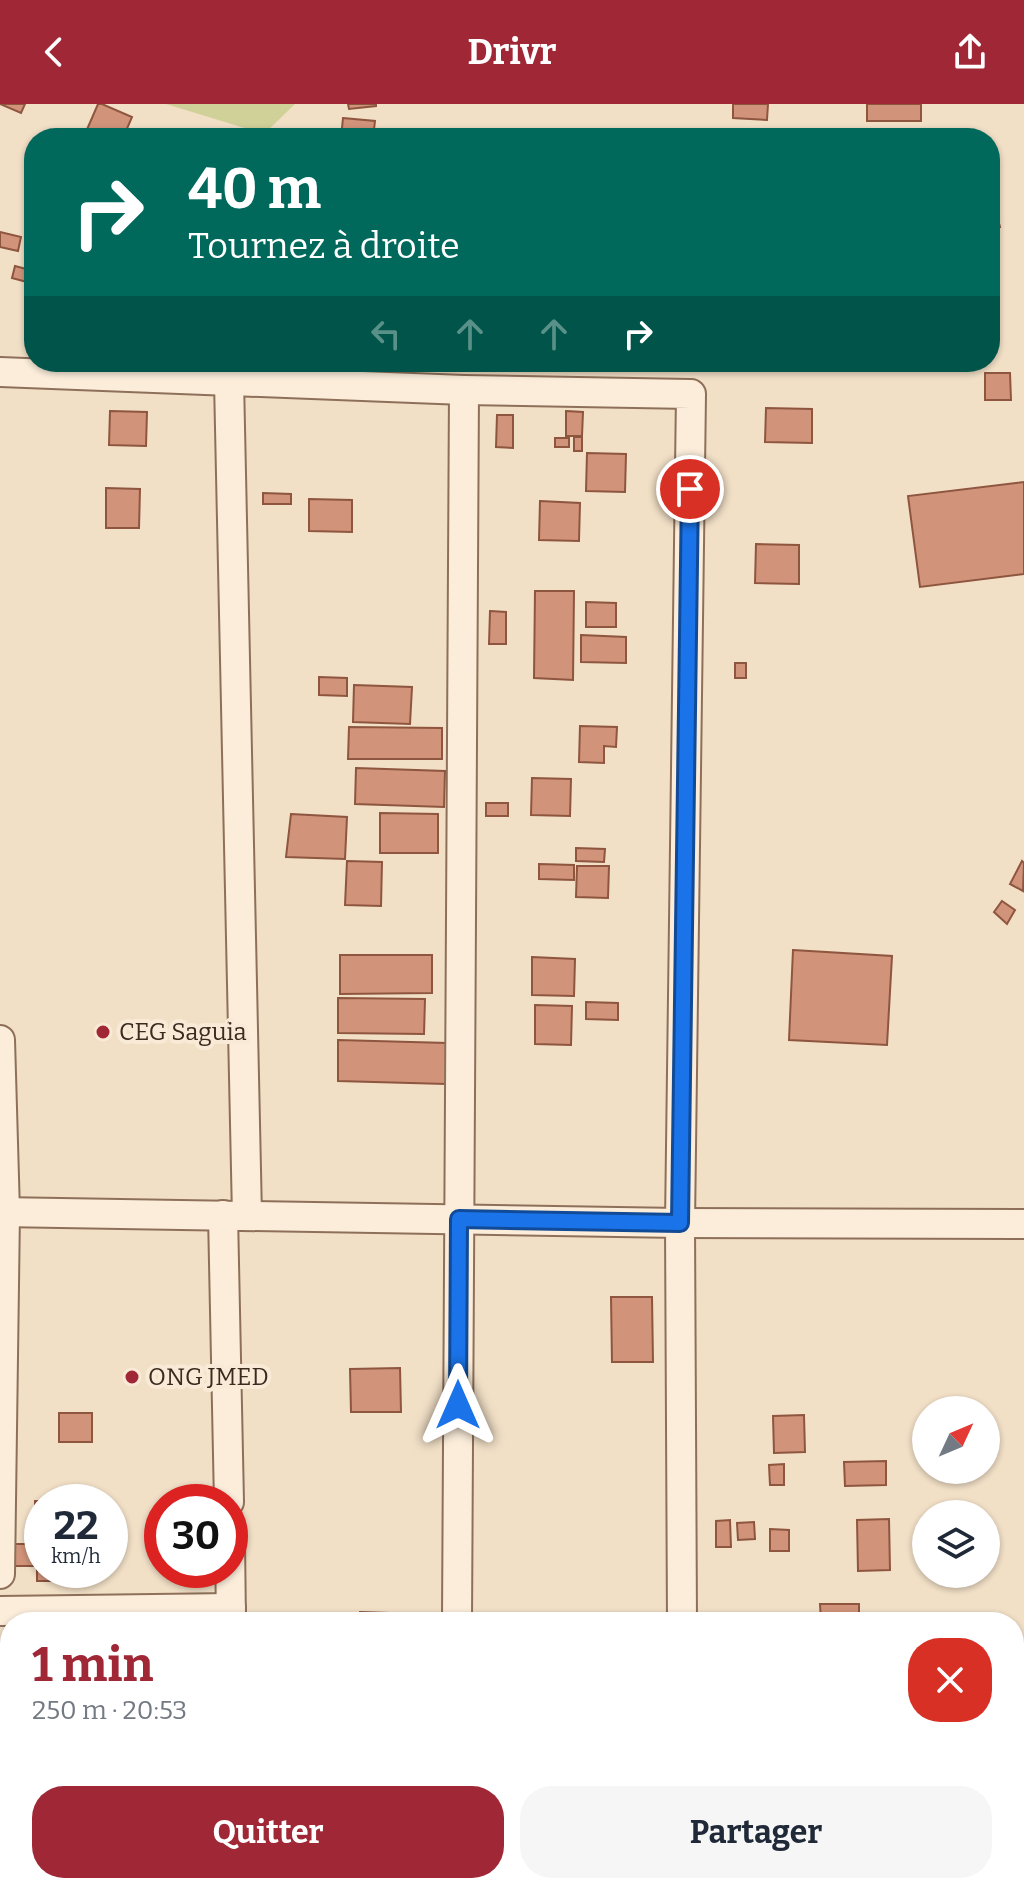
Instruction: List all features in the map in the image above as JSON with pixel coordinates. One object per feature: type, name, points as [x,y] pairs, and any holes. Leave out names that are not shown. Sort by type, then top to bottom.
[{"type":"street","points":[[0,372],[464,390],[691,394],[680,1223],[682,1612]]},
{"type":"street","points":[[229,381],[235,1216],[229,1484]]},
{"type":"street","points":[[457,1612],[464,390]]},
{"type":"street","points":[[0,1040],[0,1574]]},
{"type":"street","points":[[2,1212],[680,1223],[1024,1224]]},
{"type":"street","points":[[231,1588],[231,1612]]},
{"type":"street","points":[[0,1611],[58,1612]]},
{"type":"green space","points":[[166,104],[295,104],[270,128],[244,128]]},
{"type":"building","points":[[0,104],[25,104],[21,113]]},
{"type":"building","points":[[98,104],[132,117],[127,128],[88,128]]},
{"type":"building","points":[[348,104],[376,104],[376,106],[349,109]]},
{"type":"building","points":[[733,104],[768,104],[767,120],[733,118]]},
{"type":"building","points":[[867,104],[921,104],[921,121],[867,121]]},
{"type":"building","points":[[343,118],[375,121],[374,128],[342,128]]},
{"type":"building","points":[[0,232],[21,237],[18,251],[0,247]]},
{"type":"building","points":[[15,266],[24,268],[24,281],[12,278]]},
{"type":"building","points":[[985,373],[1010,373],[1011,400],[985,400]]},
{"type":"building","points":[[766,408],[812,409],[812,443],[765,442]]},
{"type":"building","points":[[110,411],[147,412],[146,446],[109,445]]},
{"type":"building","points":[[566,411],[583,412],[582,436],[566,436]]},
{"type":"building","points":[[497,415],[513,415],[513,448],[496,447]]},
{"type":"building","points":[[574,437],[582,437],[582,451],[574,451]]},
{"type":"building","points":[[555,438],[569,438],[569,447],[555,447]]},
{"type":"building","points":[[587,453],[626,454],[625,492],[586,491]]},
{"type":"building","points":[[1024,482],[1024,574],[920,587],[908,496]]},
{"type":"building","points":[[106,488],[140,489],[139,528],[106,528]]},
{"type":"building","points":[[263,493],[291,494],[291,504],[263,504]]},
{"type":"building","points":[[309,499],[352,500],[352,532],[309,531]]},
{"type":"building","points":[[540,501],[580,503],[579,541],[539,540]]},
{"type":"building","points":[[756,544],[799,545],[799,584],[755,583]]},
{"type":"building","points":[[535,591],[574,591],[573,680],[534,678]]},
{"type":"building","points":[[586,602],[616,603],[616,627],[586,627]]},
{"type":"building","points":[[490,611],[506,612],[506,644],[489,644]]},
{"type":"building","points":[[581,635],[626,637],[626,663],[581,662]]},
{"type":"building","points":[[735,663],[746,663],[746,678],[735,678]]},
{"type":"building","points":[[319,677],[347,678],[347,696],[319,695]]},
{"type":"building","points":[[354,685],[412,687],[410,724],[353,722]]},
{"type":"building","points":[[580,726],[617,727],[616,747],[604,746],[604,763],[579,762]]},
{"type":"building","points":[[349,727],[442,728],[442,759],[348,759]]},
{"type":"building","points":[[356,768],[445,771],[444,807],[355,804]]},
{"type":"building","points":[[532,778],[571,779],[570,816],[531,815]]},
{"type":"building","points":[[486,803],[508,803],[508,816],[486,816]]},
{"type":"building","points":[[380,813],[438,814],[438,853],[380,853]]},
{"type":"building","points":[[291,814],[347,817],[345,859],[286,857]]},
{"type":"building","points":[[576,848],[605,849],[604,862],[576,861]]},
{"type":"building","points":[[347,861],[382,862],[381,906],[345,905]]},
{"type":"building","points":[[1022,861],[1024,863],[1023,891],[1010,884]]},
{"type":"building","points":[[539,864],[574,865],[574,880],[539,879]]},
{"type":"building","points":[[577,866],[609,866],[608,898],[576,897]]},
{"type":"building","points":[[1002,901],[1015,910],[1007,924],[994,912]]},
{"type":"building","points":[[793,950],[892,956],[887,1045],[789,1040]]},
{"type":"building","points":[[340,955],[432,955],[432,993],[340,994]]},
{"type":"building","points":[[532,957],[575,959],[574,996],[532,995]]},
{"type":"building","points":[[338,998],[425,999],[424,1034],[338,1033]]},
{"type":"building","points":[[586,1002],[618,1003],[618,1020],[586,1019]]},
{"type":"building","points":[[535,1005],[572,1006],[571,1045],[535,1044]]},
{"type":"building","points":[[338,1040],[447,1043],[446,1084],[338,1081]]},
{"type":"building","points":[[611,1297],[652,1297],[653,1362],[612,1362]]},
{"type":"building","points":[[400,1368],[401,1412],[351,1412],[350,1369]]},
{"type":"building","points":[[59,1413],[92,1413],[92,1442],[59,1442]]},
{"type":"building","points":[[804,1415],[805,1452],[774,1453],[773,1416]]},
{"type":"building","points":[[886,1461],[886,1485],[845,1486],[844,1462]]},
{"type":"building","points":[[784,1464],[784,1485],[770,1485],[769,1465]]},
{"type":"building","points":[[889,1519],[890,1570],[858,1571],[857,1520]]},
{"type":"building","points":[[730,1520],[731,1547],[716,1547],[716,1521]]},
{"type":"building","points":[[754,1522],[755,1539],[738,1540],[737,1523]]},
{"type":"building","points":[[770,1529],[789,1530],[789,1551],[770,1551]]},
{"type":"building","points":[[14,1544],[24,1544],[24,1566],[14,1566]]},
{"type":"building","points":[[820,1604],[859,1604],[859,1612],[820,1612]]},
{"type":"place","name":"CEG Saguia","points":[[103,1032]]},
{"type":"place","name":"ONG JMED","points":[[132,1377]]},
{"type":"route","points":[[458,1405],[459,1219],[680,1223],[690,489]]}]
